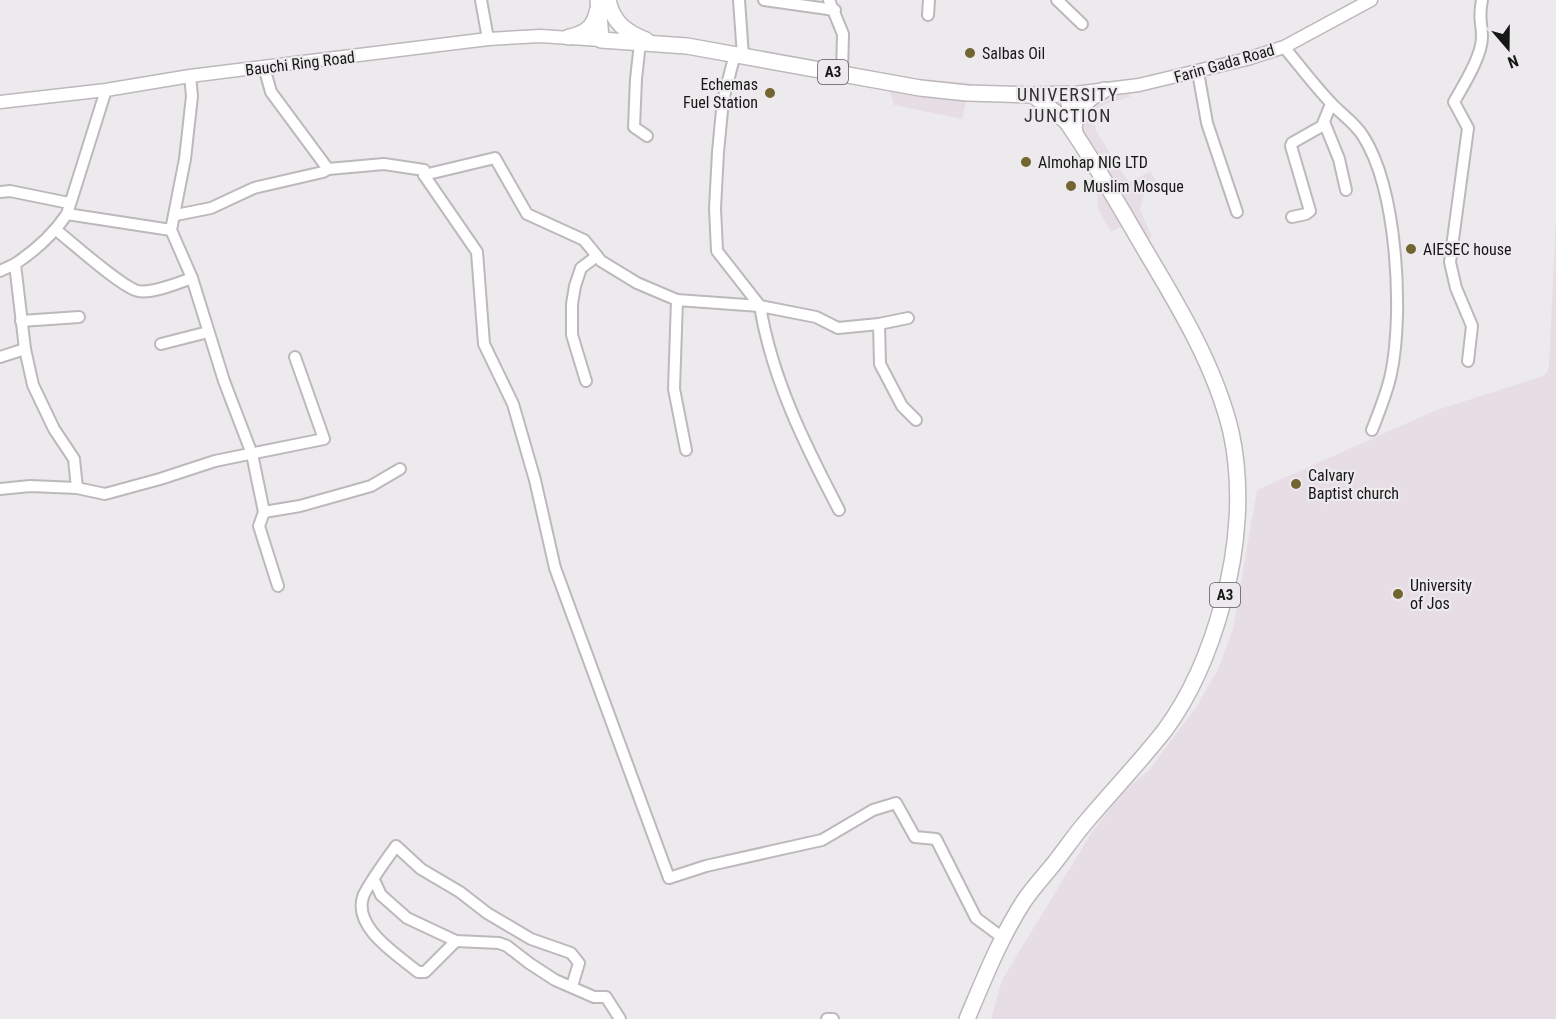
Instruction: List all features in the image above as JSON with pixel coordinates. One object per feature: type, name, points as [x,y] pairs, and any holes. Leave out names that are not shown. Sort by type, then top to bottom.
[{"type":"highway","name":"A3","points":[[601,3],[618,24],[647,44]]},
{"type":"highway","points":[[569,37],[591,27],[601,3]]},
{"type":"highway","points":[[601,3],[601,40]]},
{"type":"highway","name":"A3","points":[[601,40],[687,46],[929,89],[1034,95],[1062,94],[1072,127],[1179,307],[1213,378],[1225,411],[1235,455],[1237,484],[1234,548],[1227,589],[1217,626],[1187,695],[1152,746],[1086,822],[1025,900],[1003,938],[967,1019]]},
{"type":"highway","points":[[1072,127],[1087,100],[1104,90]]},
{"type":"highway","name":"A3","points":[[1034,95],[1072,127]]},
{"type":"main road","name":"Farin Gada Road","points":[[1062,94],[1138,85],[1198,72],[1284,47],[1371,0]]},
{"type":"main road","name":"Bauchi Ring Road","points":[[0,102],[488,39],[569,37],[601,40]]},
{"type":"street","points":[[481,0],[488,39]]},
{"type":"street","points":[[739,0],[739,55],[723,100],[718,152],[715,208],[717,251],[760,306],[763,329],[789,407],[839,510]]},
{"type":"street","points":[[764,0],[832,5],[843,34],[842,74]]},
{"type":"street","points":[[928,15],[929,0]]},
{"type":"street","points":[[1057,0],[1082,24]]},
{"type":"street","points":[[1468,362],[1472,326],[1456,288],[1450,262],[1467,128],[1454,102],[1472,71],[1482,39],[1478,16],[1482,0]]},
{"type":"street","points":[[647,44],[635,88],[634,127],[647,135]]},
{"type":"street","points":[[1284,47],[1332,104],[1361,134],[1371,150],[1393,229],[1397,325],[1391,374],[1372,430]]},
{"type":"street","points":[[264,67],[271,92],[328,169]]},
{"type":"street","points":[[1198,72],[1207,123],[1237,212]]},
{"type":"street","points":[[190,76],[191,105],[176,214],[171,230],[192,278],[224,381],[252,453],[264,512],[259,526],[278,586]]},
{"type":"street","points":[[0,272],[32,253],[56,230],[68,208],[106,90]]},
{"type":"street","points":[[1292,217],[1310,211],[1292,143],[1319,128],[1332,104]]},
{"type":"street","points":[[1324,122],[1339,159],[1346,190]]},
{"type":"street","points":[[424,175],[495,158],[528,214],[584,240],[601,261],[638,283],[677,300],[760,306],[816,317],[838,328],[879,324],[908,318]]},
{"type":"street","points":[[176,214],[211,208],[254,188],[328,169],[384,164],[424,170],[424,175],[477,252],[484,344],[513,404],[535,480],[555,568],[669,878],[706,866],[822,840],[873,810],[896,803],[915,837],[936,838],[976,918],[1003,938]]},
{"type":"street","points":[[0,192],[10,191],[68,208],[171,230]]},
{"type":"street","points":[[56,230],[120,282],[139,291],[162,288],[192,278]]},
{"type":"street","points":[[586,381],[572,335],[572,304],[581,268],[597,256]]},
{"type":"street","points":[[15,264],[25,349],[33,385],[54,429],[74,459],[77,488]]},
{"type":"street","points":[[677,300],[674,389],[686,450]]},
{"type":"street","points":[[21,321],[79,317]]},
{"type":"street","points":[[879,324],[880,364],[902,406],[916,420]]},
{"type":"street","points":[[161,344],[208,332]]},
{"type":"street","points":[[0,357],[25,349]]},
{"type":"street","points":[[0,489],[30,486],[77,488],[105,494],[215,461],[324,438],[295,357]]},
{"type":"street","points":[[264,512],[300,506],[371,486],[400,469]]},
{"type":"street","points":[[456,940],[425,972],[418,972],[369,930],[361,912],[363,897],[396,846],[421,869],[460,892],[487,913],[531,939],[571,953],[579,963],[572,986]]},
{"type":"street","points":[[374,880],[381,895],[400,913],[456,940],[499,943],[507,946],[555,980],[594,997],[606,998],[620,1019]]},
{"type":"street","points":[[827,1019],[833,1019]]},
{"type":"shaded area","points":[[886,76],[971,83],[962,119],[894,105]]},
{"type":"shaded area","points":[[1129,90],[1130,97],[1103,105],[1092,114],[1096,131],[1129,183],[1150,171],[1159,186],[1144,195],[1140,210],[1152,237],[1138,245],[1126,224],[1111,232],[1098,209],[1096,179],[1065,134],[1053,121],[1101,94]]},
{"type":"shaded area","name":"University of Jos","points":[[1556,218],[1556,1019],[991,1019],[1002,980],[1092,832],[1125,790],[1149,770],[1197,706],[1219,667],[1233,629],[1257,490],[1434,411],[1543,376],[1548,371],[1549,364]]},
{"type":"place","name":"Salbas Oil","points":[[970,53]]},
{"type":"place","name":"Echemas Fuel Station","points":[[770,93]]},
{"type":"place","name":"Almohap NIG LTD","points":[[1026,162]]},
{"type":"place","name":"Muslim Mosque","points":[[1071,186]]},
{"type":"place","name":"AIESEC house","points":[[1411,249]]},
{"type":"place","name":"Calvary Baptist church","points":[[1296,484]]},
{"type":"place","name":"University of Jos","points":[[1398,594]]},
{"type":"district","name":"UNIVERSITY JUNCTION","points":[[1068,106]]}]
